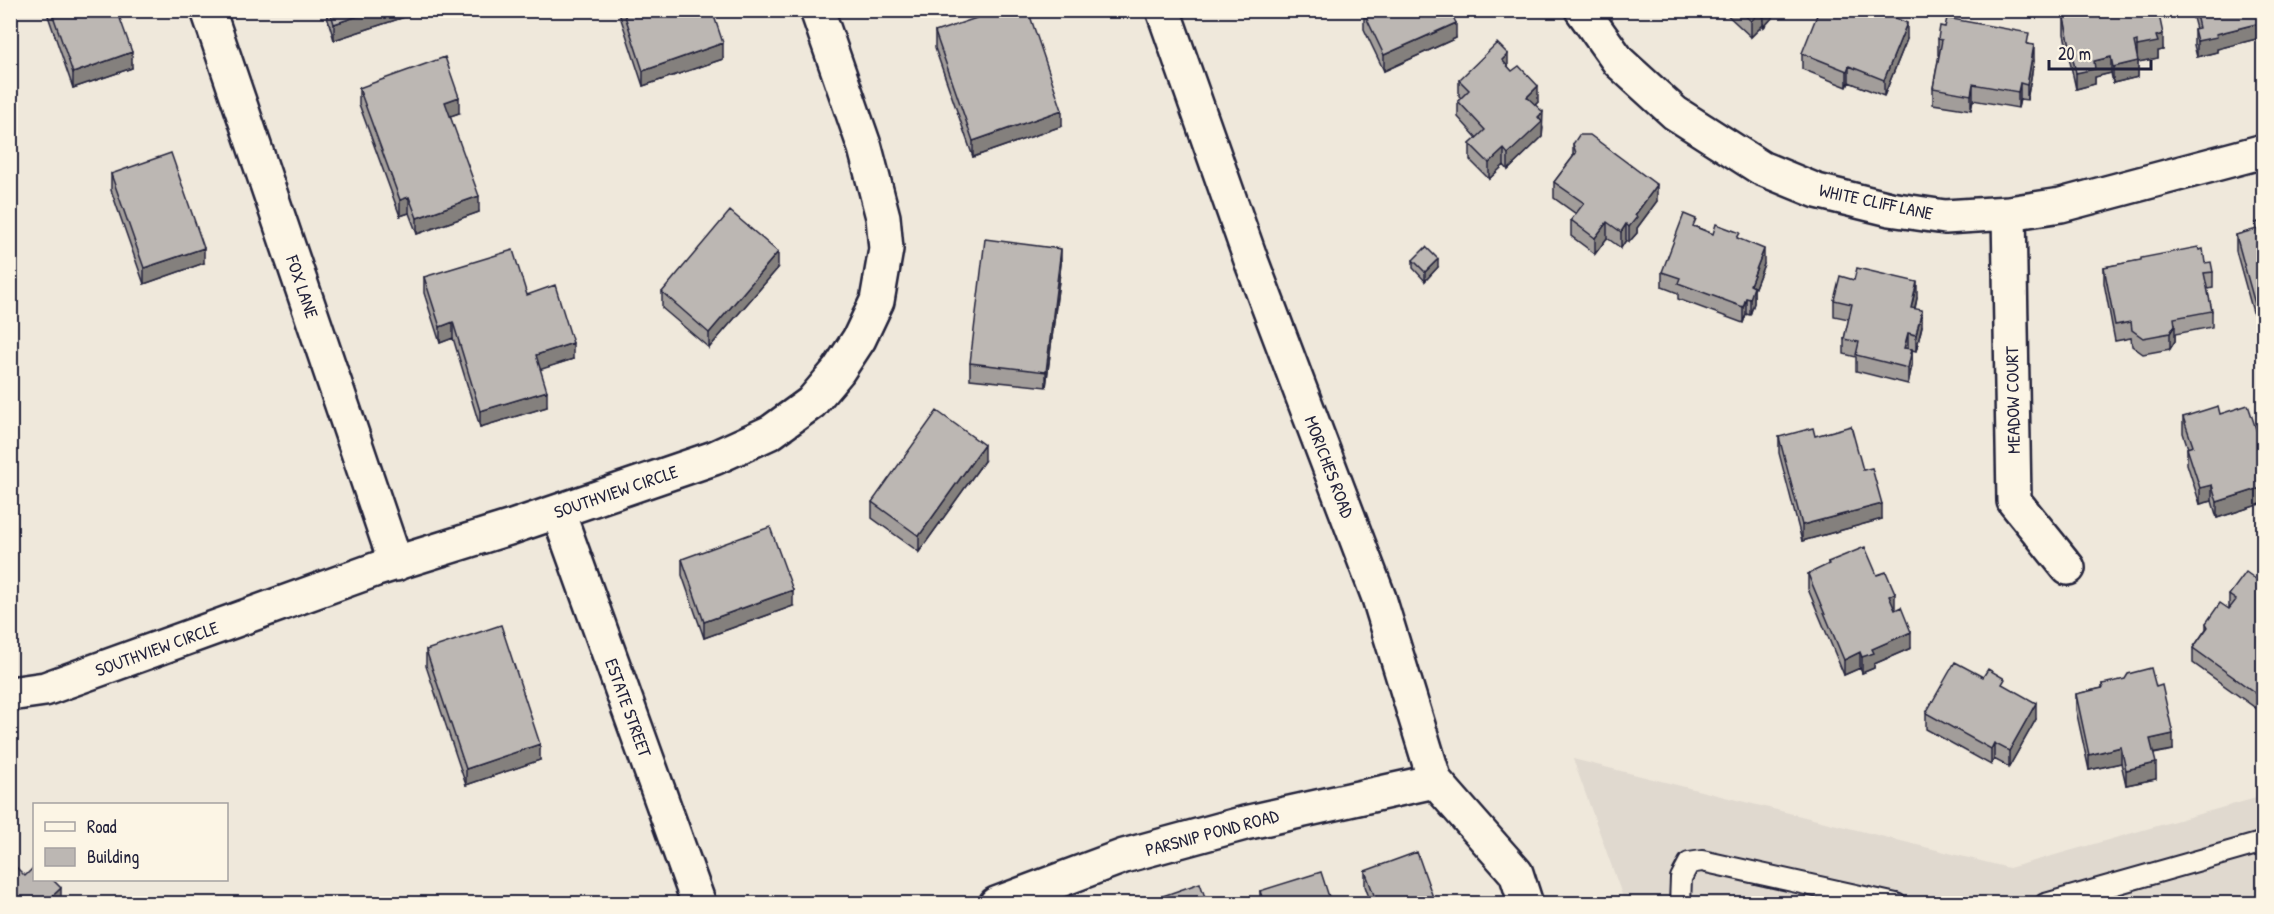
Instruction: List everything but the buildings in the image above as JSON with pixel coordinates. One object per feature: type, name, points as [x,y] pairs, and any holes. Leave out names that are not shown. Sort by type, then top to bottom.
[{"type":"street","name":"FOX LANE","points":[[208,10],[396,564]]},
{"type":"street","name":"SOUTHVIEW CIRCLE","points":[[10,694],[45,689],[396,564],[558,512],[714,458],[771,432],[811,403],[838,371],[859,339],[877,301],[886,249],[883,217],[865,148],[817,10]]},
{"type":"street","name":"MORICHES ROAD","points":[[1163,10],[1252,263],[1378,598],[1435,781],[1516,873],[1526,903]]},
{"type":"street","name":"WHITE CLIFF LANE","points":[[1582,10],[1619,62],[1675,113],[1761,168],[1817,191],[1890,209],[1945,217],[2009,213],[2061,205],[2264,151]]},
{"type":"street","name":"MEADOW COURT","points":[[2009,213],[2014,501],[2068,568]]},
{"type":"street","name":"ESTATE STREET","points":[[558,512],[699,903]]},
{"type":"street","name":"PARSNIP POND ROAD","points":[[996,903],[1124,856],[1245,823],[1435,781]]},
{"type":"lane","points":[[2045,903],[2264,842]]},
{"type":"lane","points":[[1680,903],[1681,878],[1689,863],[1702,861],[1896,903]]},
{"type":"shaded area","points":[[1573,759],[2009,868],[2263,796],[2263,903],[1625,903]]}]
